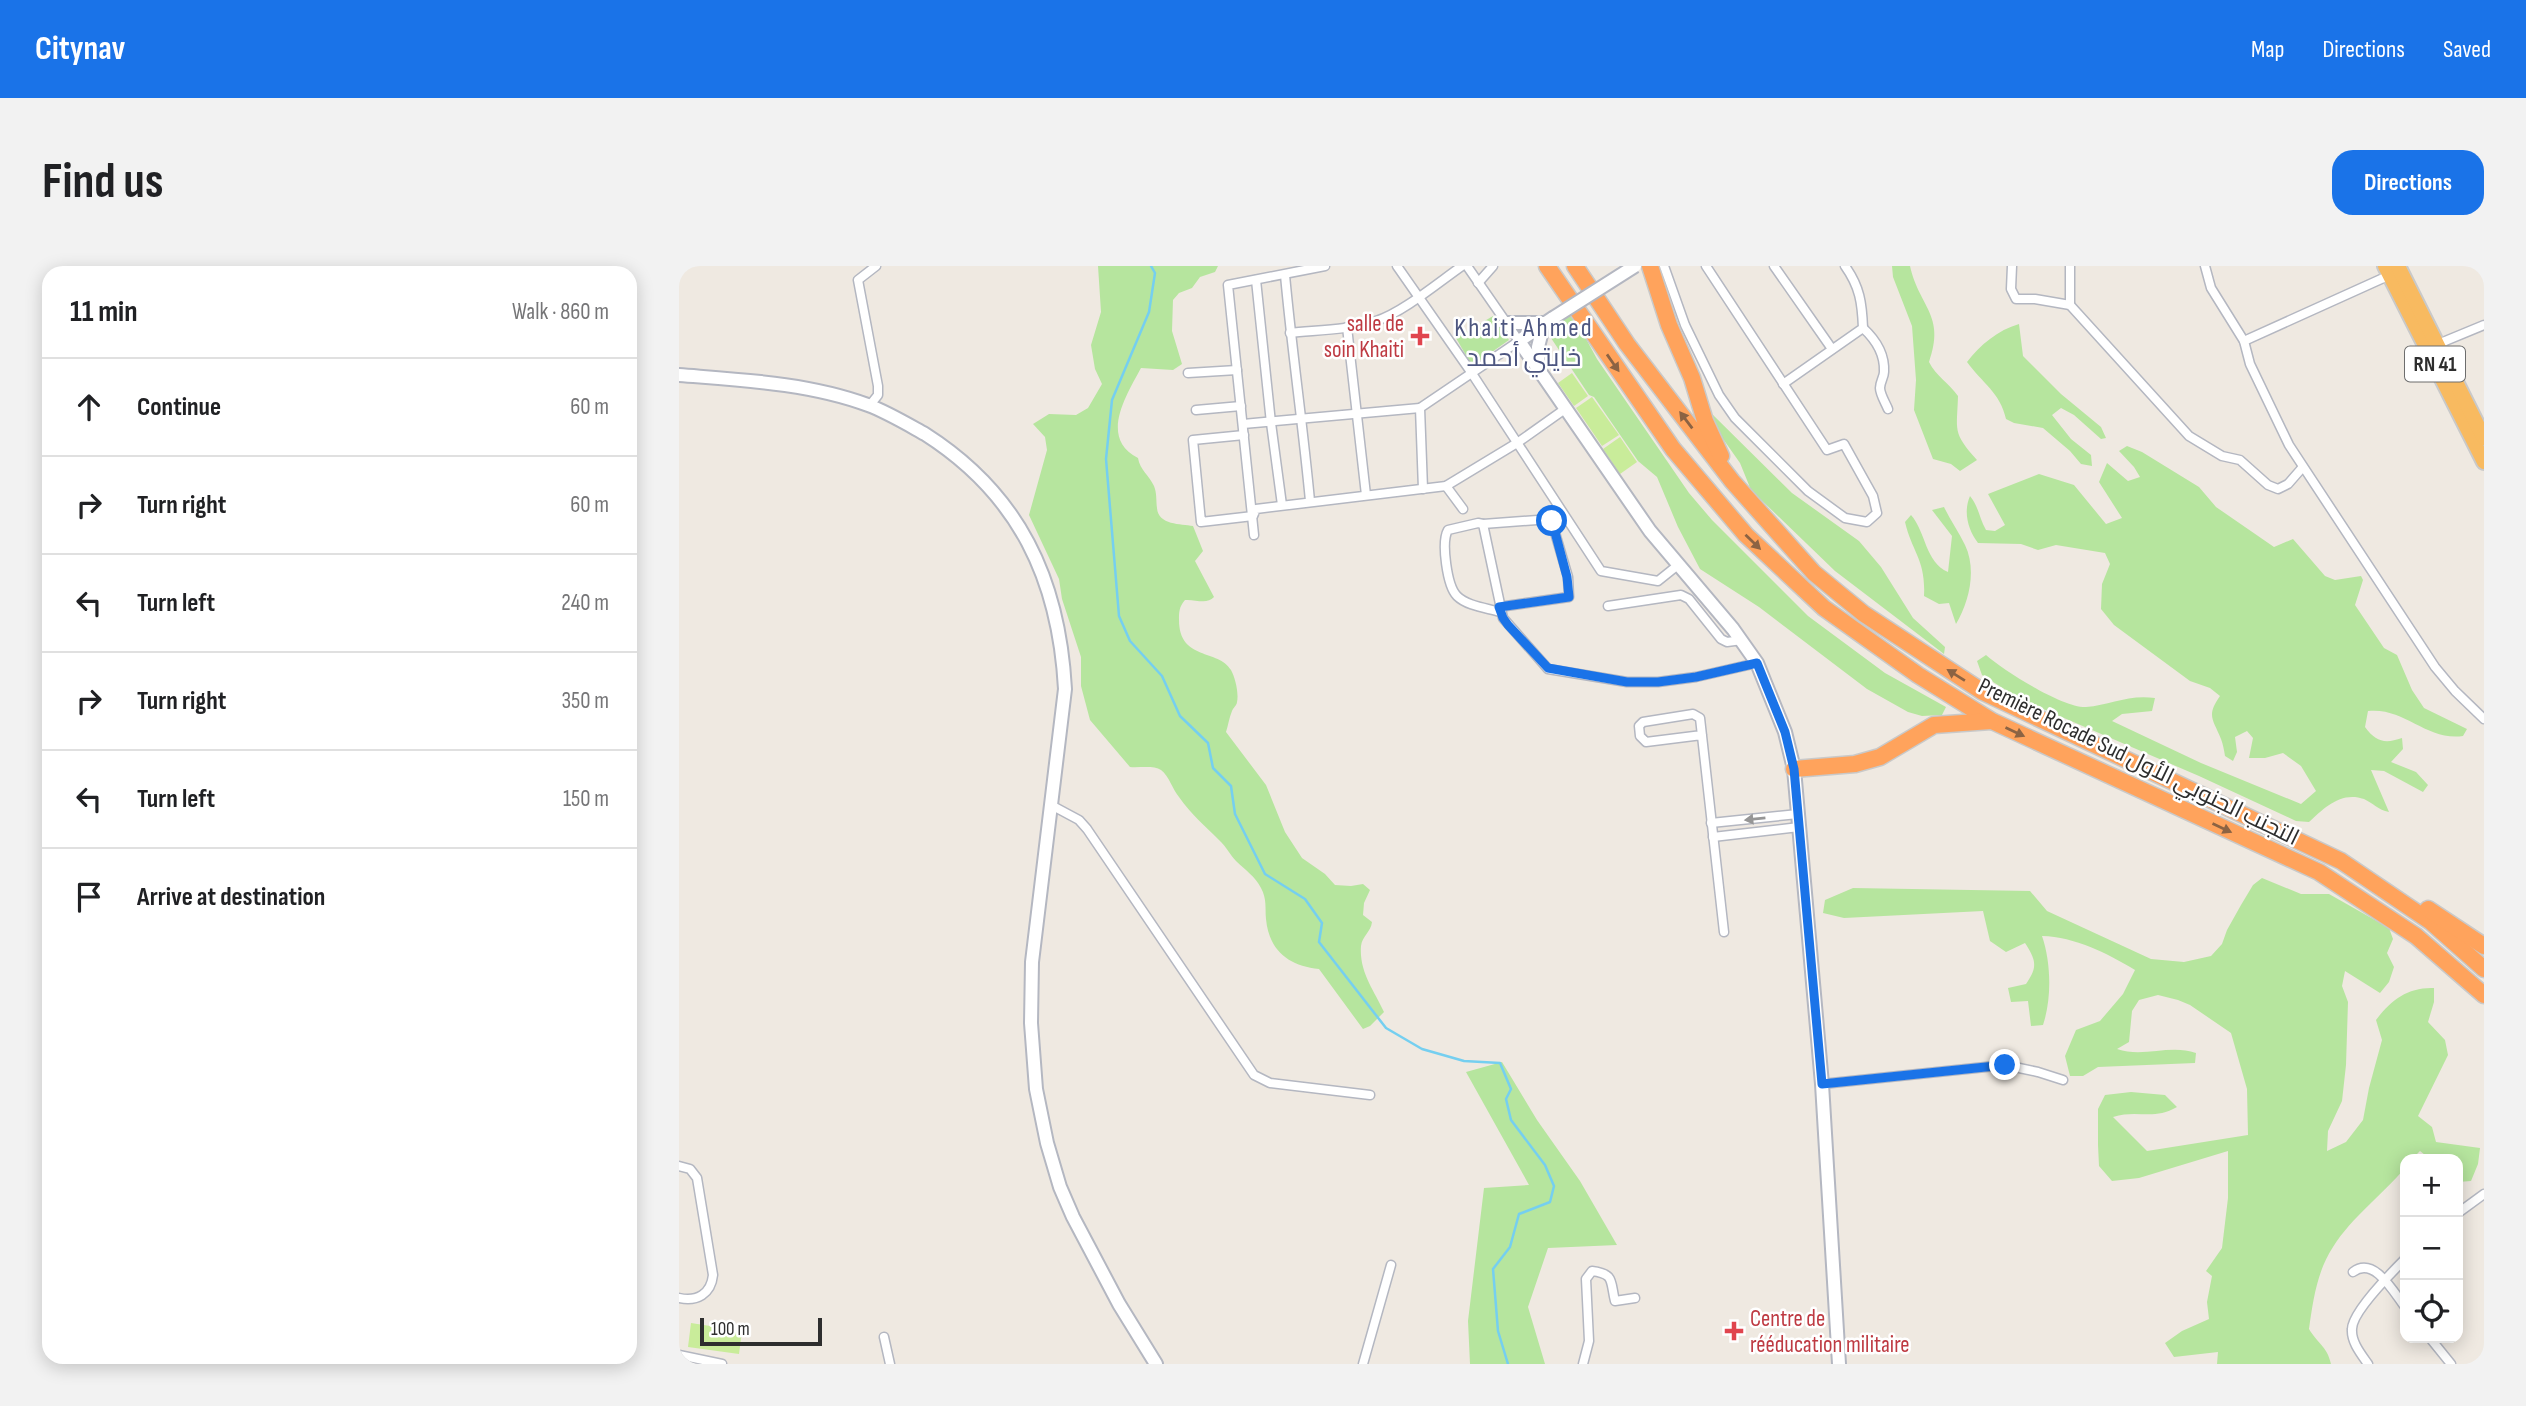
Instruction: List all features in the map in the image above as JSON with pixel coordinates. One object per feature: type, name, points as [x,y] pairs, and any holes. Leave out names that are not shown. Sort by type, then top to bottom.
[{"type":"highway","name":"Première Rocade Sud التجنب الجنوبي الأول","points":[[1547,266],[1673,449],[1746,535],[1824,608],[1918,676],[1992,721],[2319,872],[2416,936],[2484,995]]},
{"type":"highway","name":"Première Rocade Sud التجنب الجنوبي الأول","points":[[1575,266],[1627,344],[1732,481],[1814,573],[1864,614],[1983,692],[2341,861],[2431,922],[2484,969]]},
{"type":"highway","points":[[1650,266],[1671,331],[1690,372],[1705,421],[1732,481]]},
{"type":"highway","name":"RN 41","points":[[2391,269],[2438,344],[2484,438]]},
{"type":"highway","name":"RN 41","points":[[2391,269],[2484,462]]},
{"type":"highway","points":[[1944,724],[1955,711],[1955,704],[1948,694]]},
{"type":"highway","points":[[1794,769],[1855,764],[1880,757],[1934,725],[1992,721]]},
{"type":"highway","points":[[2341,861],[2405,894],[2484,946]]},
{"type":"main road","points":[[1635,266],[1519,341],[1650,531],[1742,640],[1757,663],[1785,732],[1794,769],[1822,1084],[1839,1364]]},
{"type":"main road","points":[[1506,323],[1548,321]]},
{"type":"main road","points":[[1539,371],[1538,347],[1548,321]]},
{"type":"main road","points":[[679,375],[759,382],[839,396],[870,405],[914,428],[946,448],[984,480],[1014,519],[1039,564],[1062,648],[1065,689],[1032,962],[1031,1023],[1036,1088],[1047,1143],[1060,1187],[1073,1217],[1119,1304],[1156,1364]]},
{"type":"street","points":[[870,405],[877,395],[878,386],[858,280],[876,266]]},
{"type":"street","points":[[1254,535],[1228,285],[1325,266]]},
{"type":"street","points":[[1398,266],[1601,571],[1658,581],[1678,565]]},
{"type":"street","points":[[1290,333],[1377,321],[1462,266]]},
{"type":"street","points":[[1243,424],[1271,424],[1420,408],[1519,341],[1467,266]]},
{"type":"street","points":[[1478,283],[1493,266]]},
{"type":"street","points":[[1664,266],[1685,325],[1719,395],[1735,418],[1808,491],[1845,518],[1867,522],[1877,513],[1873,496],[1844,444],[1827,450],[1706,266]]},
{"type":"street","points":[[1774,266],[1832,349]]},
{"type":"street","points":[[1845,266],[1856,282],[1862,306],[1863,328],[1879,347],[1884,374],[1880,390],[1888,409]]},
{"type":"street","points":[[2012,266],[2011,289],[2015,299],[2035,299],[2070,305],[2189,436],[2222,456],[2240,460],[2268,485],[2278,489],[2288,484],[2302,468]]},
{"type":"street","points":[[2070,266],[2070,305]]},
{"type":"street","points":[[2205,266],[2211,288],[2244,341],[2250,364],[2302,468],[2435,667],[2484,719]]},
{"type":"street","points":[[2244,341],[2391,269]]},
{"type":"street","points":[[1285,275],[1310,501]]},
{"type":"street","points":[[1256,280],[1282,505]]},
{"type":"street","points":[[2438,344],[2484,325]]},
{"type":"street","points":[[1347,327],[1366,495]]},
{"type":"street","points":[[1783,384],[1863,328]]},
{"type":"street","points":[[1188,373],[1237,370]]},
{"type":"street","points":[[1196,410],[1241,407]]},
{"type":"street","points":[[1420,408],[1423,489]]},
{"type":"street","points":[[1253,516],[1256,509],[1446,486],[1517,443],[1565,409]]},
{"type":"street","points":[[1244,435],[1193,440],[1201,522],[1253,516]]},
{"type":"street","points":[[1446,486],[1463,509]]},
{"type":"street","points":[[1551,519],[1567,577],[1569,597],[1500,609],[1459,598],[1451,582],[1444,544],[1445,534],[1448,530],[1465,526],[1551,519]]},
{"type":"street","points":[[1483,524],[1500,609],[1508,625],[1548,668],[1627,682],[1658,682],[1696,677],[1757,663]]},
{"type":"street","points":[[1608,606],[1681,595],[1689,599],[1721,639],[1727,642],[1742,640]]},
{"type":"street","points":[[1702,735],[1646,742],[1640,736],[1639,726],[1643,722],[1697,715],[1700,718],[1702,735],[1711,823],[1724,933]]},
{"type":"street","points":[[1051,805],[1079,820],[1087,829],[1254,1075],[1270,1083],[1370,1095]]},
{"type":"street","points":[[1711,823],[1799,821]]},
{"type":"street","points":[[1713,837],[1799,821]]},
{"type":"street","points":[[1822,1084],[2005,1065],[2063,1080]]},
{"type":"street","points":[[679,1166],[690,1169],[697,1178],[713,1275],[711,1286],[703,1295],[693,1299],[679,1298]]},
{"type":"street","points":[[2463,1209],[2484,1194]]},
{"type":"street","points":[[2368,1364],[2352,1338],[2351,1326],[2384,1279],[2400,1264]]},
{"type":"street","points":[[1363,1364],[1391,1265]]},
{"type":"street","points":[[2353,1272],[2360,1266],[2366,1266],[2384,1279],[2400,1300]]},
{"type":"street","points":[[1583,1364],[1589,1341],[1586,1279],[1592,1270],[1606,1272],[1610,1276],[1615,1301],[1635,1298]]},
{"type":"street","points":[[884,1337],[890,1364]]},
{"type":"street","points":[[2434,1343],[2451,1364]]},
{"type":"street","points":[[679,1355],[722,1364]]},
{"type":"green space","points":[[1098,266],[1218,266],[1215,272],[1200,277],[1192,288],[1179,293],[1173,300],[1172,331],[1182,364],[1173,370],[1141,368],[1119,416],[1120,439],[1126,450],[1138,458],[1152,482],[1156,491],[1158,514],[1171,523],[1193,526],[1203,551],[1195,561],[1214,597],[1204,601],[1185,600],[1179,620],[1185,642],[1192,648],[1218,659],[1231,670],[1237,698],[1226,732],[1266,785],[1285,832],[1302,858],[1325,874],[1335,885],[1363,884],[1370,890],[1364,903],[1363,915],[1372,922],[1362,943],[1362,964],[1384,1012],[1363,1029],[1319,969],[1298,964],[1282,955],[1276,948],[1268,930],[1265,900],[1259,884],[1188,809],[1164,773],[1154,768],[1130,767],[1090,720],[1081,686],[1081,657],[1062,599],[1059,579],[1029,515],[1047,450],[1045,437],[1033,424],[1049,414],[1076,415],[1088,408],[1102,384],[1095,369],[1091,345],[1101,312]]},
{"type":"green space","points":[[1892,266],[1910,266],[1933,322],[1933,346],[1929,362],[1958,396],[1958,431],[1963,443],[1977,460],[1960,471],[1951,464],[1933,459],[1914,410],[1916,380],[1912,326],[1893,277]]},
{"type":"green space","points":[[1572,313],[1597,359],[1689,493],[1712,520],[1808,616],[1885,673],[1946,707],[1942,715],[1922,716],[1908,712],[1867,689],[1759,607],[1700,569],[1678,527],[1657,477],[1638,461],[1545,329]]},
{"type":"green space","points":[[1493,316],[1509,340],[1472,366],[1456,338]]},
{"type":"green space","points":[[2019,324],[2023,356],[2061,394],[2101,427],[2106,438],[2101,439],[2074,415],[2061,408],[2052,415],[2071,439],[2091,455],[2092,466],[2081,464],[2043,428],[2006,419],[1995,395],[1967,362],[1990,339]]},
{"type":"green space","points":[[1572,373],[1588,396],[1574,406],[1558,383]]},
{"type":"green space","points":[[1592,397],[1619,435],[1602,446],[1576,408]]},
{"type":"green space","points":[[1709,411],[1792,493],[1859,541],[1881,567],[1913,618],[1945,647],[1944,654],[1835,571],[1751,490],[1740,463],[1721,436]]},
{"type":"green space","points":[[1620,437],[1637,462],[1620,474],[1603,449]]},
{"type":"green space","points":[[2127,446],[2142,452],[2199,487],[2216,507],[2274,547],[2293,539],[2325,576],[2335,580],[2361,576],[2363,580],[2355,605],[2384,648],[2397,655],[2412,690],[2424,708],[2467,729],[2463,736],[2438,734],[2393,714],[2368,711],[2365,727],[2373,736],[2386,741],[2402,738],[2403,749],[2391,762],[2416,772],[2428,785],[2423,792],[2384,771],[2371,770],[2389,812],[2364,799],[2348,797],[2333,802],[2309,822],[2296,821],[2020,699],[1982,675],[1977,661],[1986,655],[2034,687],[2076,706],[2095,706],[2137,697],[2155,698],[2152,711],[2122,714],[2112,721],[2201,763],[2301,804],[2316,791],[2301,766],[2283,753],[2265,758],[2249,758],[2253,738],[2247,731],[2235,737],[2237,752],[2233,761],[2225,756],[2212,718],[2213,708],[2220,696],[2210,688],[2190,681],[2114,625],[2101,609],[2102,584],[2110,564],[2105,553],[2056,545],[2038,550],[2021,544],[1978,543],[1974,538],[1967,514],[1970,496],[1986,530],[1995,531],[2005,525],[1988,494],[2039,474],[2074,485],[2106,524],[2122,518],[2099,482],[2107,463],[2128,481],[2140,477],[2119,451]]},
{"type":"green space","points":[[1944,507],[1969,555],[1970,586],[1965,606],[1956,624],[1949,603],[1939,604],[1924,596],[1921,565],[1905,522],[1911,515],[1930,554],[1940,567],[1948,572],[1952,536],[1932,510]]},
{"type":"green space","points":[[2262,878],[2301,894],[2329,894],[2389,928],[2393,939],[2387,953],[2394,967],[2389,982],[2380,993],[2345,971],[2342,986],[2348,1002],[2346,1065],[2342,1101],[2328,1131],[2327,1151],[2346,1142],[2363,1120],[2382,1040],[2376,1020],[2401,996],[2425,988],[2434,988],[2434,1002],[2428,1022],[2445,1040],[2448,1055],[2418,1116],[2432,1127],[2436,1142],[2480,1148],[2478,1164],[2471,1181],[2463,1182],[2463,1154],[2424,1154],[2420,1151],[2417,1154],[2400,1154],[2400,1173],[2349,1226],[2333,1247],[2319,1276],[2309,1329],[2325,1349],[2331,1364],[2217,1364],[2218,1352],[2174,1357],[2165,1343],[2182,1331],[2209,1319],[2207,1302],[2212,1276],[2206,1271],[2222,1248],[2228,1198],[2228,1151],[2139,1178],[2112,1181],[2099,1166],[2098,1109],[2105,1095],[2131,1092],[2165,1095],[2177,1107],[2160,1113],[2113,1117],[2147,1151],[2248,1135],[2247,1089],[2231,1033],[2178,1000],[2158,995],[2139,1000],[2132,1011],[2129,1042],[2117,1049],[2137,1052],[2186,1051],[2196,1053],[2195,1063],[2098,1067],[2083,1076],[2070,1076],[2065,1056],[2076,1030],[2100,1021],[2123,994],[2135,970],[2090,947],[2067,939],[2042,936],[2049,968],[2048,1003],[2043,1025],[2031,1026],[2028,1001],[2011,1002],[2008,988],[2026,984],[2034,968],[2031,954],[2025,943],[2006,952],[1990,941],[1983,911],[1844,918],[1823,913],[1825,900],[1853,888],[2030,891],[2047,911],[2151,959],[2184,962],[2211,956],[2222,944],[2253,885]]},
{"type":"green space","points":[[1502,1062],[1537,1120],[1580,1181],[1617,1245],[1548,1248],[1528,1307],[1545,1364],[1470,1364],[1468,1321],[1484,1188],[1529,1185],[1466,1072]]},
{"type":"green space","points":[[691,1323],[742,1331],[739,1354],[688,1347]]},
{"type":"waterway","points":[[1151,266],[1155,273],[1149,312],[1112,400],[1106,459],[1119,616],[1130,641],[1162,676],[1180,716],[1208,743],[1213,768],[1231,786],[1235,814],[1265,874],[1305,899],[1322,923],[1319,942],[1386,1028],[1422,1049],[1464,1061],[1500,1063],[1511,1089],[1506,1099],[1511,1120],[1545,1165],[1554,1186],[1550,1202],[1519,1214],[1510,1247],[1493,1269],[1498,1331],[1508,1364]]},
{"type":"place","name":"salle de soin Khaiti","points":[[1420,336]]},
{"type":"place","name":"Centre de rééducation militaire","points":[[1734,1331]]},
{"type":"district","name":"Khaiti Ahmed خايتي أحمد","points":[[1524,342]]},
{"type":"route","points":[[1552,521],[1567,577],[1569,597],[1499,607],[1508,625],[1545,666],[1627,682],[1658,682],[1696,677],[1757,663],[1785,732],[1794,769],[1822,1084],[2005,1065]]}]
